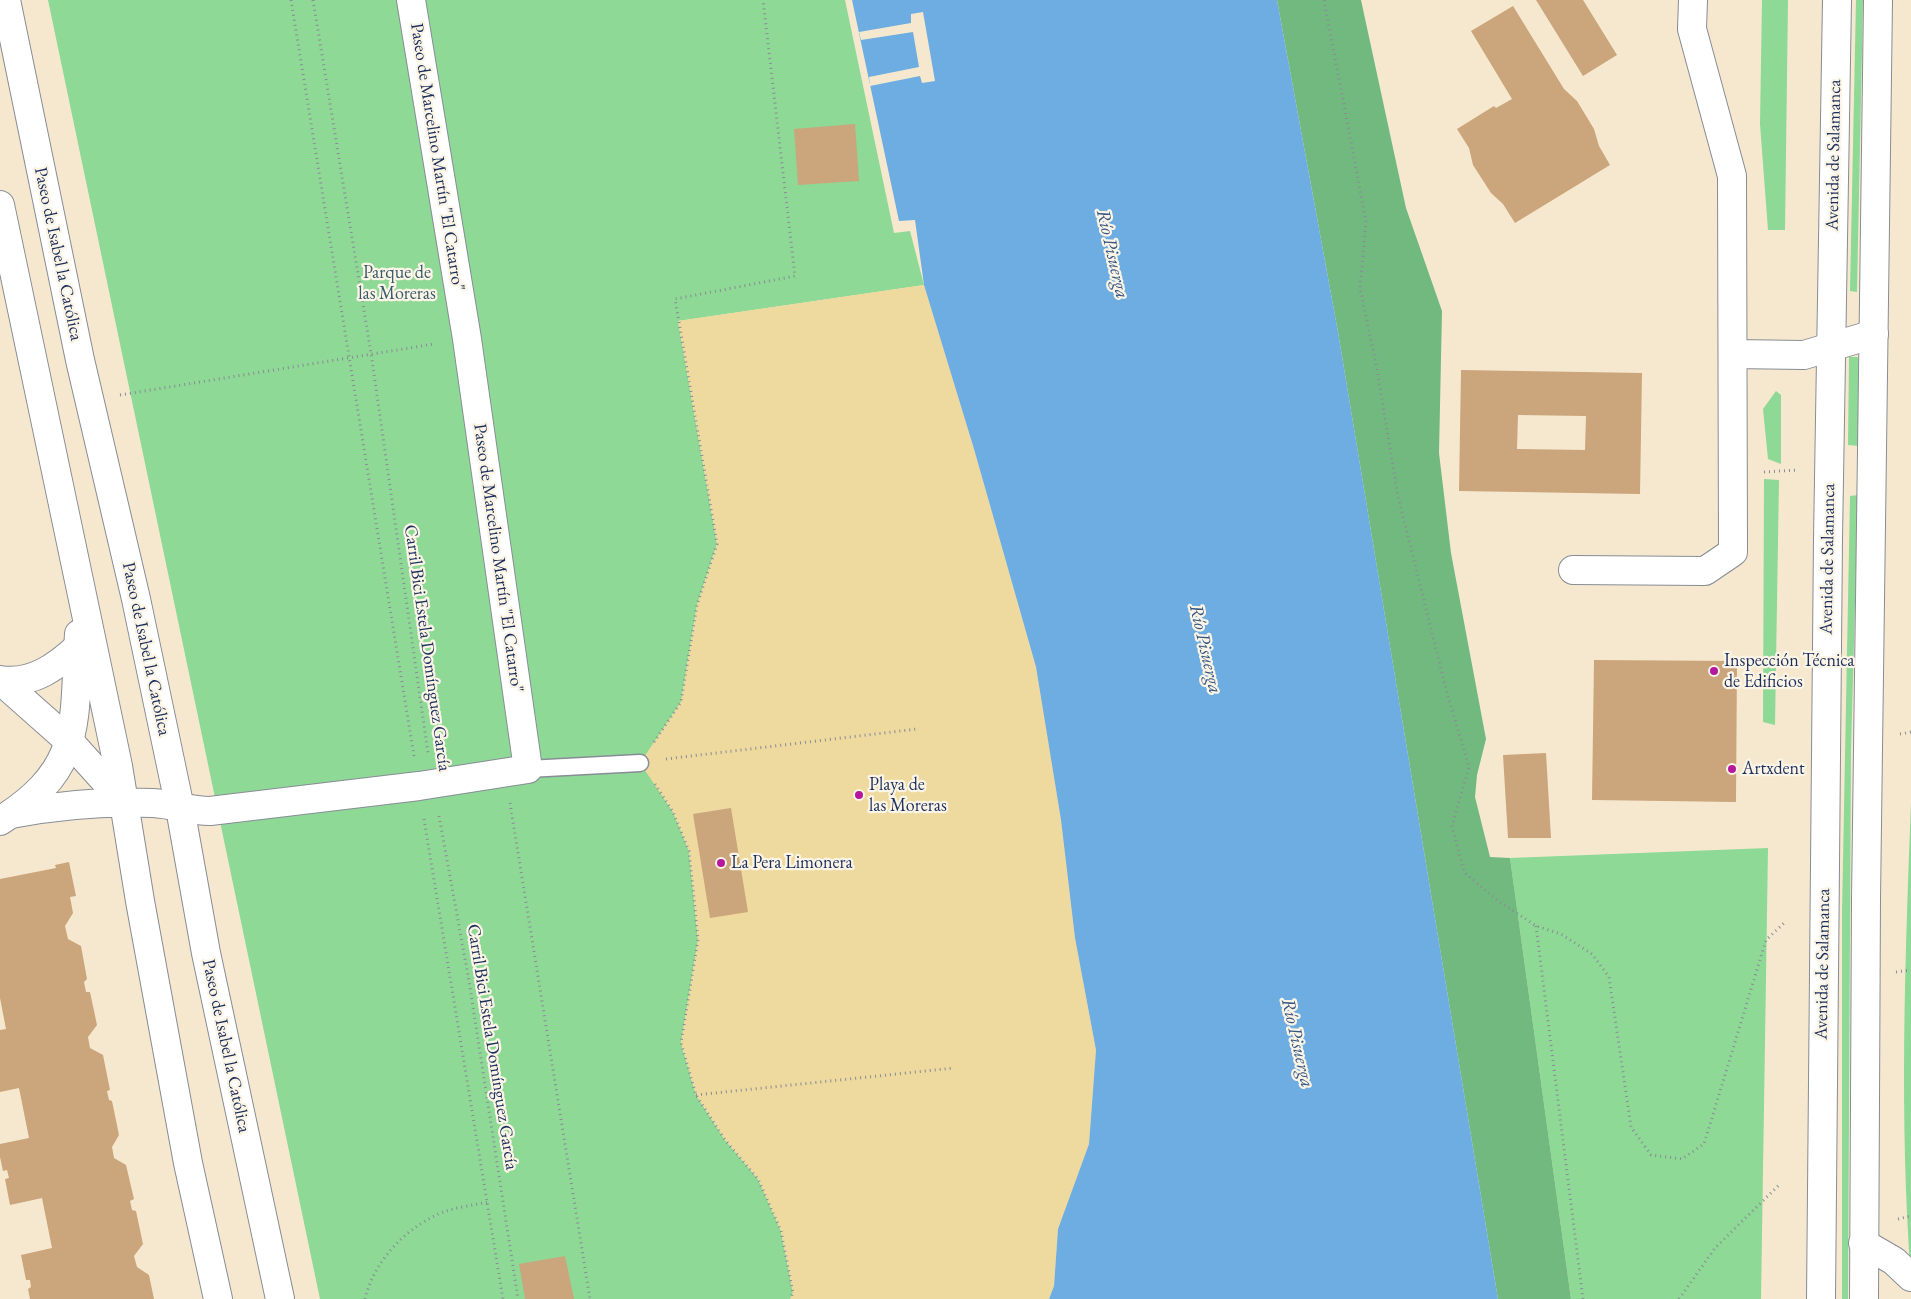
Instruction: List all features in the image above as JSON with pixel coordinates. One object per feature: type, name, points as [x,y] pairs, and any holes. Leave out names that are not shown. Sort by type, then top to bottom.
[{"type":"main road","name":"Paseo de Isabel la Católica","points":[[6,0],[80,360],[136,600],[180,808],[206,953],[280,1299]]},
{"type":"main road","name":"Paseo de Marcelino Martín \"El Catarro\"","points":[[411,0],[467,339],[516,771]]},
{"type":"main road","points":[[1573,570],[1705,571],[1733,552],[1732,176],[1692,29],[1694,0]]},
{"type":"main road","name":"Avenida de Salamanca","points":[[1821,1299],[1831,349],[1837,0]]},
{"type":"main road","points":[[1864,1299],[1863,1243],[1878,0]]},
{"type":"main road","points":[[0,205],[118,766],[188,1163],[218,1299]]},
{"type":"main road","points":[[1733,354],[1804,355],[1831,349],[1874,334]]},
{"type":"main road","points":[[5,818],[40,791],[56,772],[70,742],[75,717],[82,600]]},
{"type":"main road","points":[[0,680],[32,678],[44,673],[78,647]]},
{"type":"main road","points":[[0,680],[70,742],[124,802]]},
{"type":"main road","points":[[5,818],[55,806],[124,802],[160,804],[193,811],[210,811],[426,785],[516,771]]},
{"type":"main road","points":[[1863,1243],[1894,1261],[1911,1276]]},
{"type":"lane","points":[[516,771],[640,762]]},
{"type":"path","points":[[292,0],[348,357],[426,785],[503,1299]]},
{"type":"path","name":"Carril Bici Estela Domínguez García","points":[[313,0],[372,353],[426,785],[469,981],[518,1299]]},
{"type":"path","points":[[640,762],[681,702],[696,605],[717,544],[675,299],[795,276],[763,0]]},
{"type":"path","points":[[1324,0],[1366,221],[1360,288],[1376,364],[1398,496],[1447,693],[1469,767],[1452,826],[1464,872],[1497,900],[1536,926],[1561,934],[1592,954],[1609,977],[1631,1127],[1651,1155],[1682,1158],[1704,1144],[1766,940],[1784,923]]},
{"type":"path","points":[[120,396],[372,353],[467,339]]},
{"type":"path","points":[[640,762],[917,729]]},
{"type":"path","points":[[1897,735],[1911,732]]},
{"type":"path","points":[[640,762],[673,812],[689,851],[698,940],[680,1043],[696,1095],[726,1140],[758,1179],[781,1231],[793,1293],[790,1299]]},
{"type":"path","points":[[516,771],[590,1299]]},
{"type":"path","points":[[1536,926],[1584,1299]]},
{"type":"path","points":[[1896,972],[1911,970]]},
{"type":"path","points":[[696,1095],[954,1068]]},
{"type":"path","points":[[1679,1299],[1715,1248],[1780,1184]]},
{"type":"path","points":[[365,1299],[380,1264],[397,1243],[418,1225],[446,1211],[488,1202]]},
{"type":"path","points":[[1898,1219],[1911,1216]]},
{"type":"green space","name":"Parque de las Moreras","points":[[48,0],[845,0],[894,233],[910,231],[924,285],[678,321],[717,544],[697,605],[681,702],[641,763],[673,812],[689,851],[698,940],[681,1043],[696,1095],[725,1140],[758,1179],[781,1231],[793,1293],[790,1299],[320,1299]]},
{"type":"green space","points":[[1277,0],[1361,0],[1406,208],[1442,311],[1439,453],[1451,553],[1486,739],[1477,775],[1475,797],[1490,857],[1510,858],[1571,1299],[1498,1299],[1338,332]]},
{"type":"green space","points":[[1762,0],[1788,0],[1785,230],[1768,230],[1760,124]]},
{"type":"green space","points":[[1856,0],[1863,0],[1857,292],[1850,291]]},
{"type":"green space","points":[[1849,357],[1858,357],[1859,446],[1848,445]]},
{"type":"green space","points":[[1776,391],[1781,395],[1781,464],[1768,459],[1763,409]]},
{"type":"green space","points":[[1764,479],[1779,480],[1775,725],[1763,722]]},
{"type":"green space","points":[[1858,495],[1851,751],[1848,1299],[1842,1299],[1842,913],[1850,496]]},
{"type":"green space","points":[[1911,802],[1911,1278],[1905,1159],[1904,1040]]},
{"type":"green space","points":[[1768,848],[1761,1299],[1571,1299],[1510,858]]},
{"type":"sand","name":"Playa de las Moreras","points":[[924,285],[974,449],[1036,667],[1061,820],[1075,938],[1096,1050],[1089,1144],[1058,1229],[1054,1286],[1049,1299],[790,1299],[793,1293],[781,1231],[758,1179],[725,1140],[696,1095],[681,1043],[698,940],[689,851],[673,812],[640,763],[681,702],[697,605],[717,544],[678,321]]},
{"type":"water","name":"Río Pisuerga","points":[[852,0],[1277,0],[1338,332],[1498,1299],[1049,1299],[1054,1286],[1058,1229],[1089,1144],[1096,1050],[1075,938],[1061,820],[1036,667],[974,449],[924,285],[915,220],[899,221]]},
{"type":"pier","points":[[923,12],[935,81],[922,83],[920,76],[870,86],[869,77],[919,67],[913,32],[861,40],[859,32],[911,23],[911,14]]},
{"type":"building","points":[[1536,0],[1583,0],[1617,55],[1583,76]]},
{"type":"building","points":[[1513,6],[1564,89],[1577,101],[1594,129],[1599,146],[1610,165],[1515,223],[1503,204],[1491,193],[1473,165],[1469,148],[1457,129],[1494,106],[1496,108],[1512,99],[1471,31]]},
{"type":"building","points":[[855,124],[859,181],[798,185],[794,129]]},
{"type":"building","points":[[1461,370],[1642,373],[1640,494],[1459,491]],"holes":[[[1518,415],[1586,416],[1585,450],[1517,449]]]},
{"type":"building","points":[[1594,660],[1737,661],[1736,802],[1592,800]]},
{"type":"building","points":[[1546,753],[1551,838],[1508,838],[1503,755]]},
{"type":"building","name":"La Pera Limonera","points":[[731,808],[748,912],[710,918],[693,814]]},
{"type":"building","points":[[69,862],[76,896],[70,897],[73,913],[65,926],[68,939],[81,946],[87,979],[84,982],[86,992],[90,992],[97,1025],[88,1037],[90,1048],[103,1055],[110,1090],[107,1091],[109,1100],[112,1101],[119,1135],[112,1147],[114,1158],[126,1165],[134,1199],[130,1201],[132,1210],[136,1211],[143,1244],[134,1256],[137,1267],[149,1275],[154,1299],[30,1299],[28,1289],[31,1287],[30,1280],[26,1280],[21,1255],[52,1248],[42,1198],[10,1205],[5,1179],[9,1178],[7,1170],[3,1171],[0,1157],[0,1144],[29,1138],[19,1088],[0,1092],[0,1030],[6,1029],[0,998],[0,879],[56,868],[55,865]]},
{"type":"building","points":[[565,1256],[574,1299],[525,1299],[519,1264]]},
{"type":"place","name":"Inspección Técnica de Edificios","points":[[1714,671]]},
{"type":"place","name":"Artxdent","points":[[1732,769]]},
{"type":"place","name":"Playa de las Moreras","points":[[859,795]]},
{"type":"place","name":"La Pera Limonera","points":[[721,863]]}]
